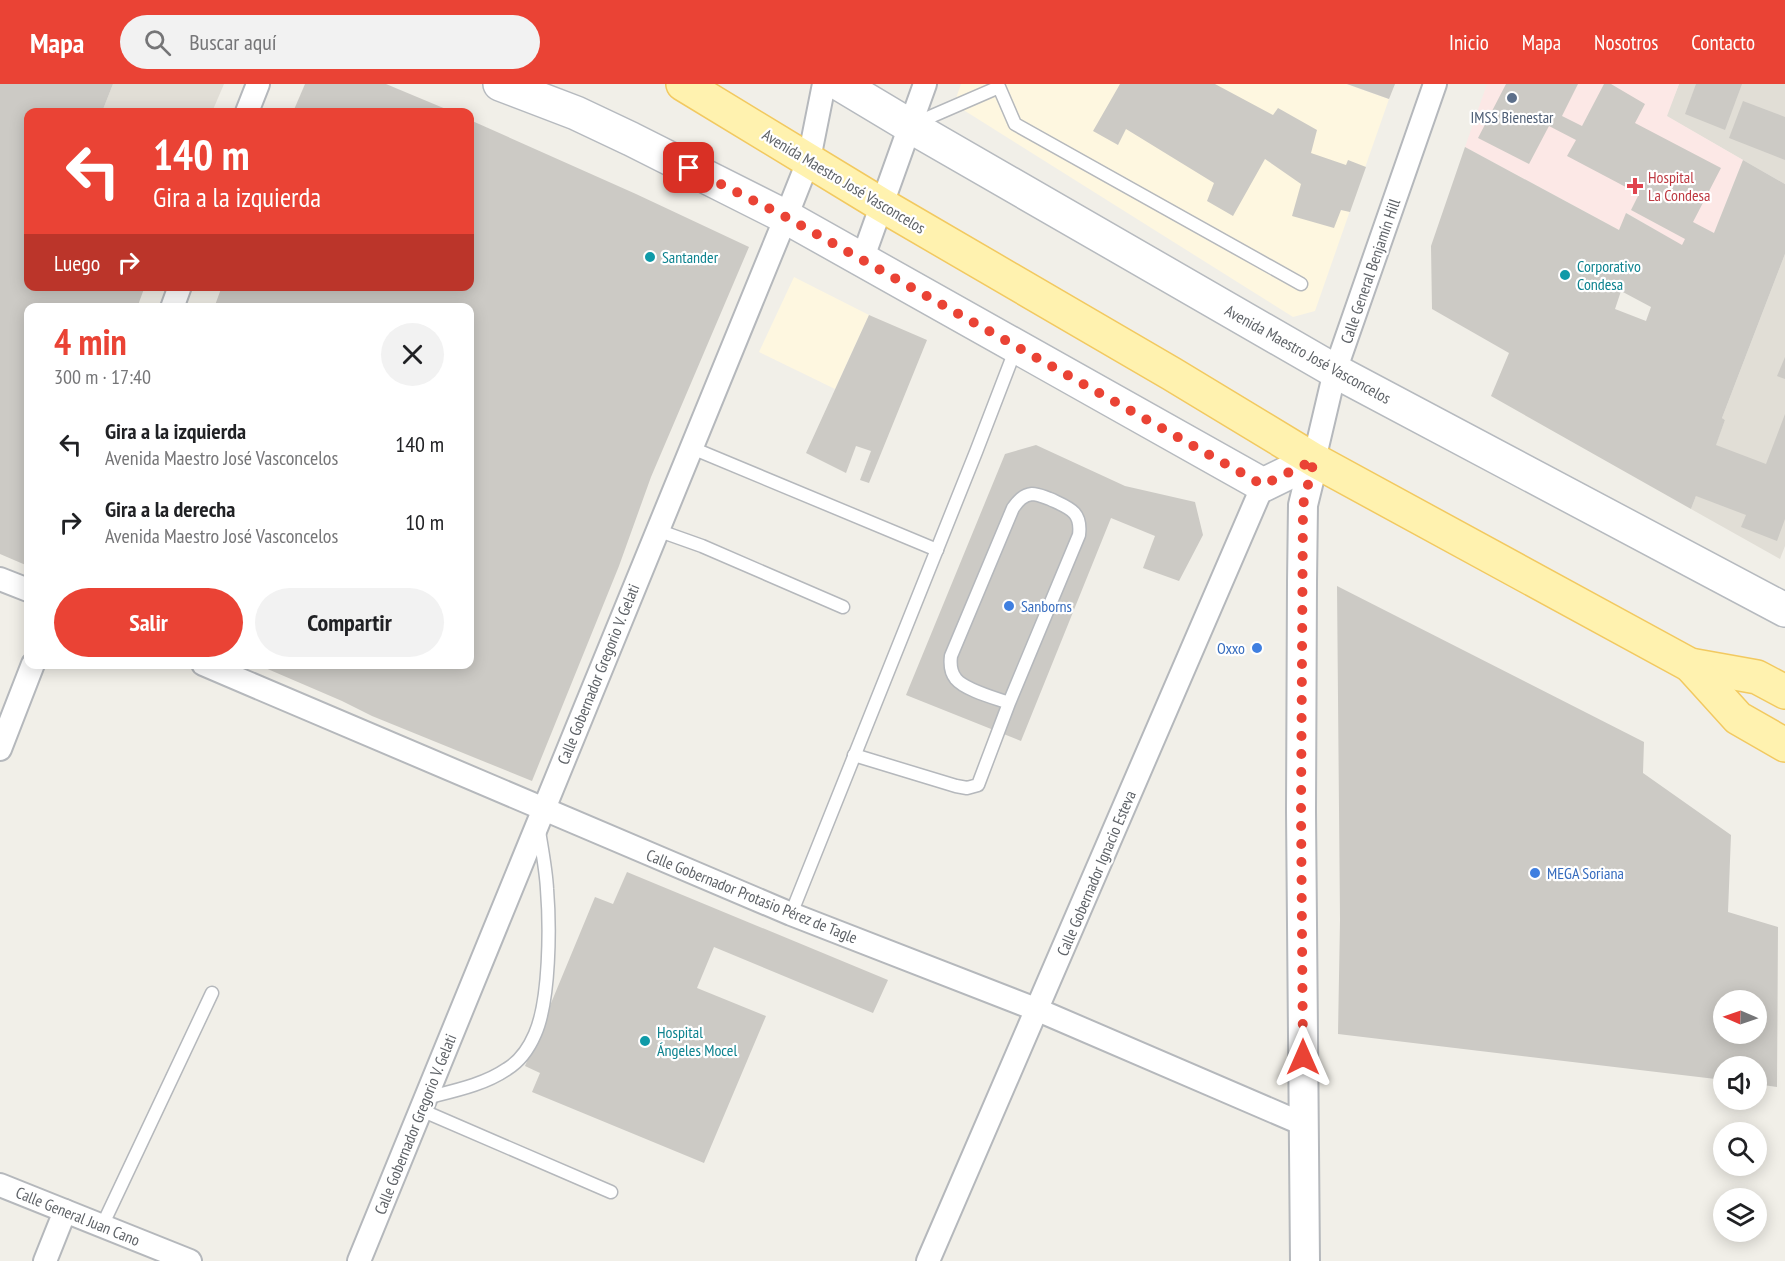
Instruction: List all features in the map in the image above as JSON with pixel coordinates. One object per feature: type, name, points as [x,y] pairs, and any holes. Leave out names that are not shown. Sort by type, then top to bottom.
[{"type":"main road","points":[[500,84],[576,113],[786,217],[1263,485],[1314,460]]},
{"type":"main road","name":"Avenida Maestro José Vasconcelos","points":[[683,84],[882,205],[1314,460],[1690,665],[1757,677],[1785,692]]},
{"type":"main road","name":"Avenida Maestro José Vasconcelos","points":[[840,84],[1335,371],[1785,610]]},
{"type":"main road","name":"Avenida Maestro José Vasconcelos","points":[[1690,665],[1738,718],[1785,745]]},
{"type":"street","points":[[249,108],[258,84]]},
{"type":"street","name":"Calle Gobernador Gregorio V. Gelati","points":[[359,1261],[809,159],[825,84]]},
{"type":"street","points":[[862,260],[925,84]]},
{"type":"street","name":"Calle General Benjamín Hill","points":[[1314,460],[1335,371],[1435,84]]},
{"type":"street","points":[[1305,1261],[1301,811],[1303,505],[1314,460]]},
{"type":"street","name":"Calle Gobernador Ignacio Esteva","points":[[928,1261],[1263,485]]},
{"type":"street","points":[[0,579],[24,588]]},
{"type":"street","points":[[0,749],[31,669]]},
{"type":"street","name":"Calle Gobernador Protasio Pérez de Tagle","points":[[214,669],[540,816],[1038,1010],[1303,1124]]},
{"type":"street","name":"Calle General Juan Cano","points":[[0,1185],[190,1261]]},
{"type":"street","points":[[45,1261],[65,1211]]},
{"type":"lane","points":[[909,126],[999,87],[1016,124],[1301,284]]},
{"type":"lane","points":[[791,914],[1017,346]]},
{"type":"lane","points":[[692,448],[937,550]]},
{"type":"lane","points":[[854,755],[967,788],[978,785],[1079,535],[1080,524],[1076,514],[1067,506],[1030,494],[1020,499],[1013,508],[951,656],[950,667],[955,678],[963,684],[1009,704]]},
{"type":"lane","points":[[657,530],[702,546],[843,607]]},
{"type":"lane","points":[[423,1104],[481,1082],[507,1069],[523,1055],[536,1033],[545,995],[548,943],[548,889],[540,816]]},
{"type":"lane","points":[[102,1226],[212,993]]},
{"type":"lane","points":[[423,1104],[611,1192]]},
{"type":"shaded area","points":[[113,84],[224,84],[214,108],[104,108]]},
{"type":"shaded area","points":[[961,84],[1346,84],[1389,99],[1315,311],[1293,317],[954,104]]},
{"type":"shaded area","name":"Hospital La Condesa","points":[[1487,84],[1679,84],[1667,116],[1743,160],[1704,259],[1627,213],[1619,230],[1465,147]]},
{"type":"shaded area","points":[[1679,84],[1785,84],[1785,184],[1666,116]]},
{"type":"shaded area","points":[[1785,254],[1785,546],[1780,559],[1691,509],[1725,420],[1722,418]]},
{"type":"shaded area","points":[[794,277],[869,315],[835,389],[759,352]]},
{"type":"building","points":[[0,84],[113,84],[104,108],[24,108],[24,291],[143,291],[139,303],[24,303],[24,564],[0,554]]},
{"type":"building","points":[[305,84],[386,84],[443,108],[295,108]]},
{"type":"building","points":[[1120,84],[1215,84],[1273,115],[1278,108],[1317,130],[1311,153],[1346,165],[1348,160],[1366,167],[1350,212],[1341,210],[1334,228],[1292,216],[1301,184],[1265,159],[1233,216],[1207,201],[1214,183],[1126,129],[1118,145],[1093,131]]},
{"type":"building","points":[[1347,84],[1395,84],[1389,99]]},
{"type":"building","points":[[1506,84],[1578,84],[1562,116],[1582,126],[1604,84],[1611,84],[1645,104],[1635,123],[1721,168],[1693,222],[1714,233],[1743,160],[1785,184],[1785,254],[1722,418],[1725,420],[1716,445],[1766,464],[1785,414],[1785,519],[1777,541],[1741,527],[1746,515],[1696,496],[1691,509],[1491,396],[1509,353],[1432,309],[1431,246],[1465,147],[1619,230],[1626,213],[1682,245],[1685,239],[1631,210],[1639,194],[1567,156],[1576,140],[1549,126],[1529,164],[1478,138]],"holes":[[[1621,291],[1651,307],[1646,321],[1615,309]]]},
{"type":"building","points":[[1696,84],[1742,84],[1725,130],[1685,114]]},
{"type":"building","points":[[1743,101],[1785,117],[1785,160],[1729,138]]},
{"type":"building","points":[[474,122],[749,247],[651,477],[619,566],[532,781],[372,716],[268,669],[474,669],[474,303],[216,303],[220,291],[474,291]]},
{"type":"building","points":[[869,315],[927,340],[869,483],[860,480],[871,451],[856,446],[846,473],[806,453]]},
{"type":"building","points":[[1785,357],[1785,379],[1777,376]]},
{"type":"building","name":"Sanborns","points":[[1036,445],[1125,486],[1195,502],[1203,535],[1179,581],[1143,568],[1155,536],[1111,518],[1021,741],[906,695],[1005,454]]},
{"type":"building","name":"MEGA Soriana","points":[[1337,586],[1644,742],[1643,773],[1731,835],[1728,912],[1778,927],[1777,1087],[1767,1086],[1767,1056],[1713,1056],[1713,1079],[1338,1034],[1340,920]]},
{"type":"building","name":"Hospital Ángeles Mocel","points":[[627,872],[888,980],[873,1013],[714,947],[697,988],[766,1016],[704,1163],[532,1092],[540,1073],[525,1066],[595,897],[613,904]]},
{"type":"place","name":"IMSS Bienestar","points":[[1512,98]]},
{"type":"place","name":"Hospital La Condesa","points":[[1635,186]]},
{"type":"place","name":"Santander","points":[[650,257]]},
{"type":"place","name":"Corporativo Condesa","points":[[1565,275]]},
{"type":"place","name":"Sanborns","points":[[1009,606]]},
{"type":"place","name":"Oxxo","points":[[1257,648]]},
{"type":"place","name":"MEGA Soriana","points":[[1535,873]]},
{"type":"place","name":"Hospital Ángeles Mocel","points":[[645,1041]]},
{"type":"route","points":[[689,168],[786,217],[1263,485],[1314,460],[1303,505],[1301,811],[1303,1057]]}]
